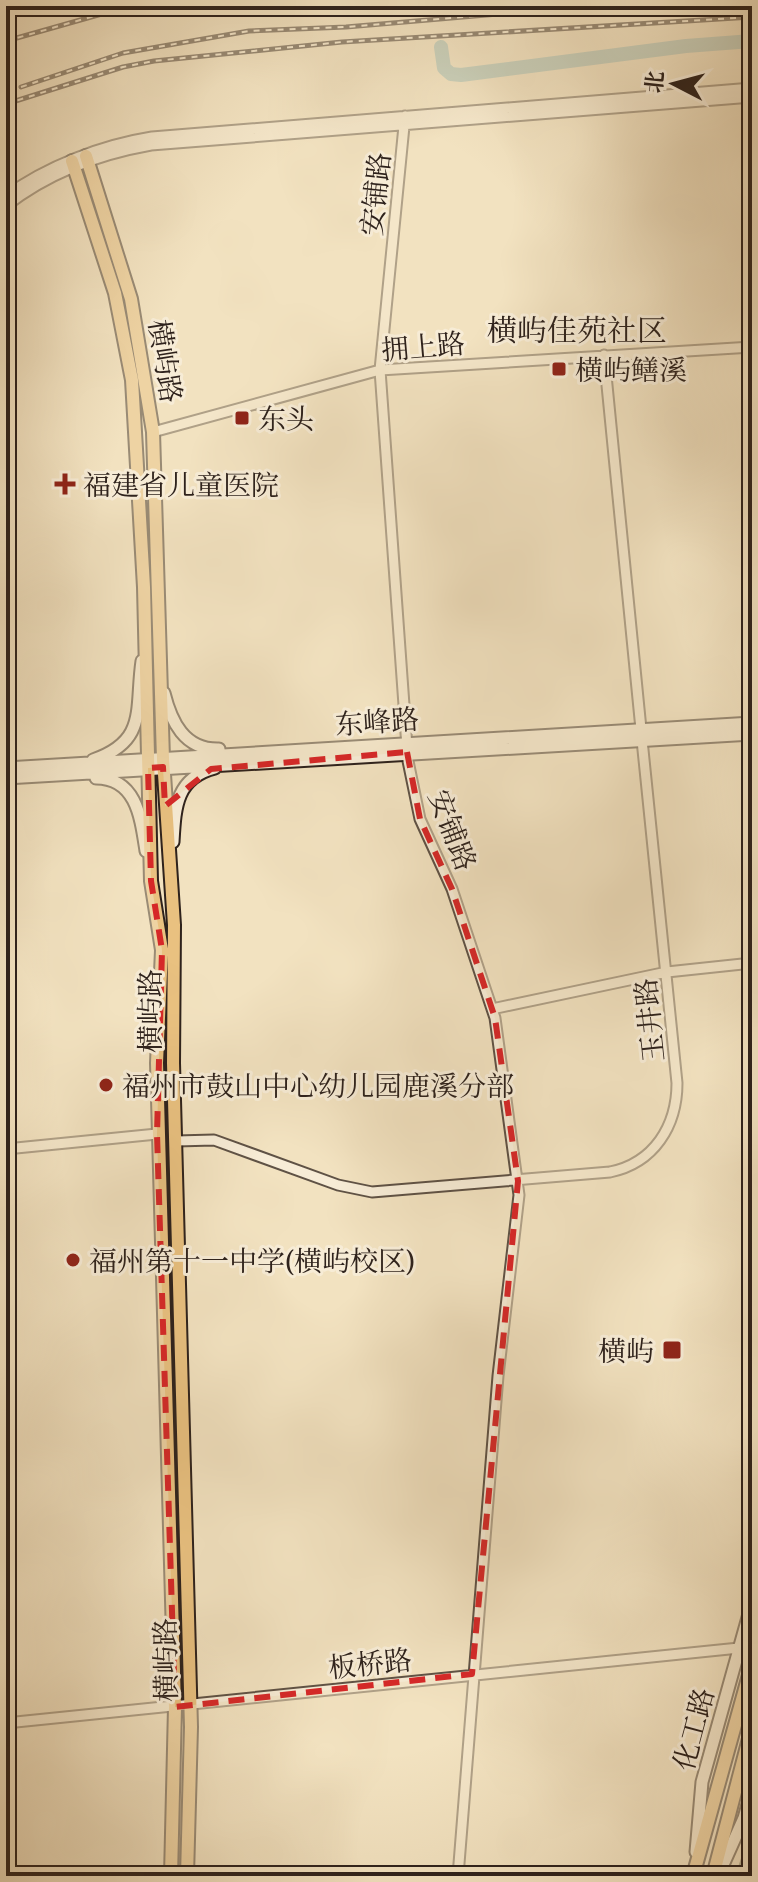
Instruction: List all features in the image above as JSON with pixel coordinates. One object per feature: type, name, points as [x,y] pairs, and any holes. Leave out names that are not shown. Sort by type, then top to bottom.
[{"type":"main road","name":"横屿路","points":[[86,159],[133,308],[153,432],[163,763],[171,879],[190,1706],[187,1876]]},
{"type":"main road","name":"横屿路","points":[[73,164],[115,293],[130,367],[139,456],[151,881],[162,950],[157,1134],[175,1707],[171,1876]]},
{"type":"main road","points":[[81,764],[112,753],[132,734],[144,641]]},
{"type":"main road","points":[[160,675],[171,719],[189,741],[208,749],[262,747],[274,752]]},
{"type":"main road","name":"东峰路","points":[[163,763],[248,762],[407,748],[641,734],[752,720]]},
{"type":"main road","name":"东峰路","points":[[641,734],[752,734]]},
{"type":"main road","name":"东峰路","points":[[6,778],[274,752],[407,748]]},
{"type":"main road","points":[[171,879],[174,811],[181,791],[206,771],[248,762]]},
{"type":"main road","name":"东峰路","points":[[6,768],[148,764]]},
{"type":"main road","points":[[24,776],[104,778],[126,790],[141,813],[151,881]]},
{"type":"main road","name":"化工路","points":[[694,1872],[702,1782],[752,1603]]},
{"type":"main road","name":"化工路","points":[[694,1872],[752,1664]]},
{"type":"main road","name":"化工路","points":[[715,1876],[752,1727]]},
{"type":"main road","points":[[715,1876],[744,1818],[752,1791]]},
{"type":"street","points":[[6,196],[37,176],[86,159],[162,144],[752,88]]},
{"type":"street","points":[[404,120],[752,97]]},
{"type":"street","name":"安铺路","points":[[404,120],[380,370],[407,748],[420,819],[452,889],[492,1009],[518,1181],[515,1247],[499,1360],[458,1876]]},
{"type":"street","points":[[6,206],[73,164]]},
{"type":"street","name":"拥上路","points":[[153,432],[380,370],[752,347]]},
{"type":"street","name":"玉井路","points":[[176,1141],[214,1140],[343,1187],[366,1191],[518,1181],[618,1170],[641,1161],[657,1145],[671,1123],[677,1101],[667,972],[604,355]]},
{"type":"street","points":[[492,1009],[667,972],[752,963]]},
{"type":"street","points":[[6,1149],[157,1134]]},
{"type":"street","name":"板桥路","points":[[6,1723],[739,1648]]},
{"type":"highlighted area","points":[[407,752],[420,819],[452,889],[495,1018],[518,1181],[472,1674],[175,1707],[157,1134],[162,950],[151,881],[148,768],[163,767],[165,806],[211,769]]},
{"type":"green space","points":[[751,1832],[752,1876],[736,1876]]},
{"type":"waterway","points":[[441,47],[444,68],[451,74],[461,75],[686,46],[752,41]]},
{"type":"railway","points":[[6,41],[130,6]]},
{"type":"railway","points":[[21,87],[123,53],[249,31],[346,27],[593,6]]},
{"type":"railway","points":[[6,104],[123,67],[154,61],[342,42],[752,17]]},
{"type":"place","name":"横屿鳝溪","points":[[559,369]]},
{"type":"place","name":"东头","points":[[242,418]]},
{"type":"place","name":"福建省儿童医院","points":[[65,484]]},
{"type":"place","name":"福州市鼓山中心幼儿园鹿溪分部","points":[[106,1085]]},
{"type":"place","name":"福州第十一中学(横屿校区)","points":[[73,1260]]},
{"type":"place","name":"横屿","points":[[672,1350]]},
{"type":"district","name":"横屿佳苑社区","points":[[577,330]]}]
